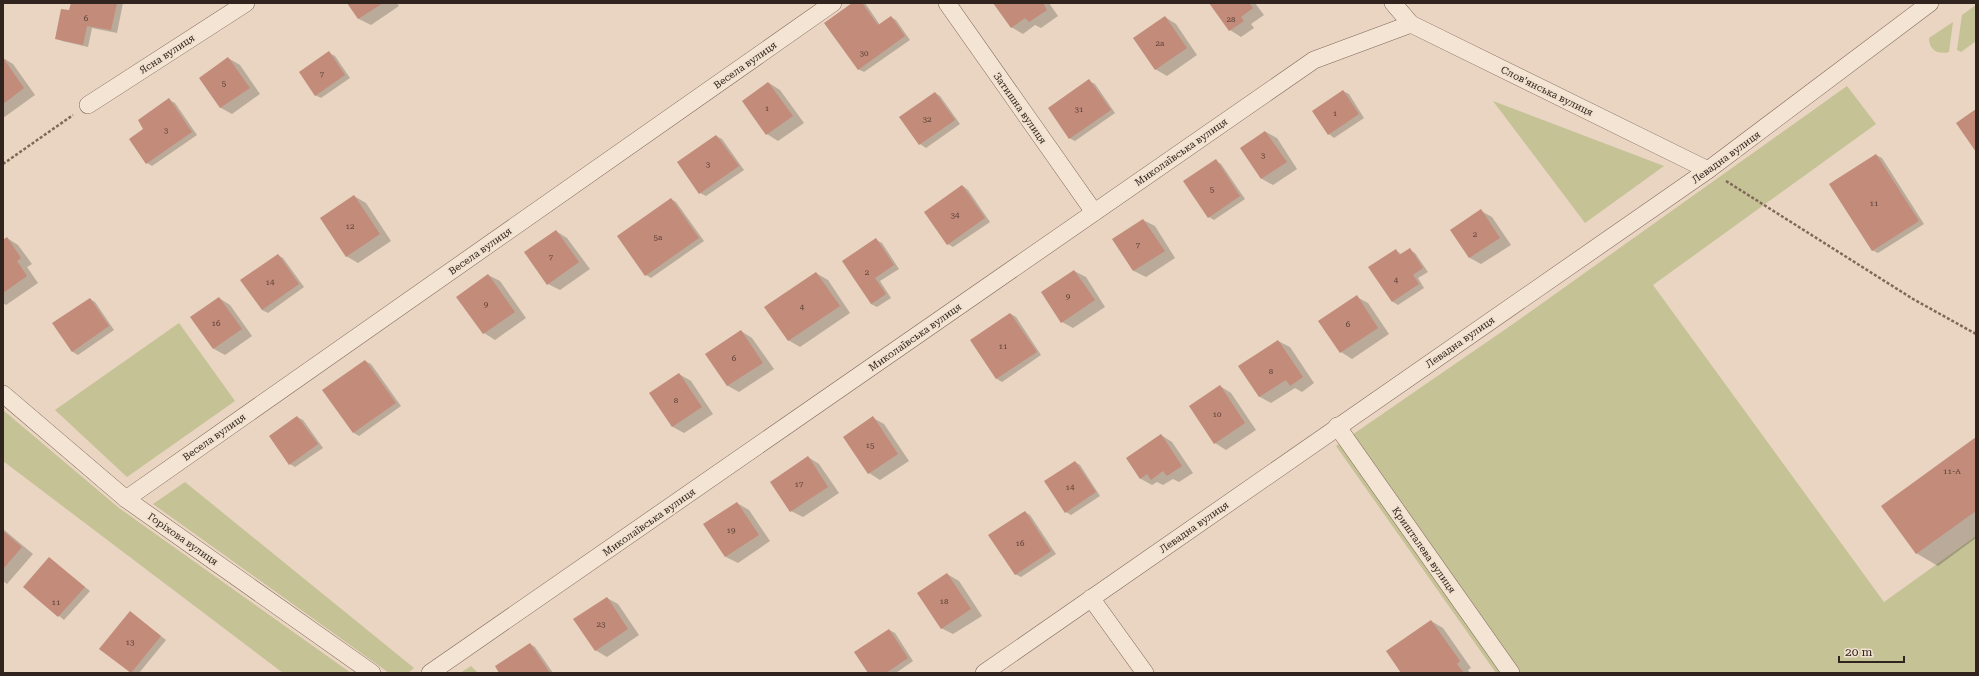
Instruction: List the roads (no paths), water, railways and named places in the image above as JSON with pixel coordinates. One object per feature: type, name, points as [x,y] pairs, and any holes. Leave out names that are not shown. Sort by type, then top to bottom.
[{"type":"street","name":"Ясна вулиця","points":[[88,105],[246,3]]},
{"type":"street","name":"Весела вулиця","points":[[126,499],[833,3]]},
{"type":"street","name":"Затишна вулиця","points":[[947,3],[1094,212]]},
{"type":"street","name":"Словʼянська вулиця","points":[[1393,3],[1412,24],[1708,170]]},
{"type":"street","name":"Левадна вулиця","points":[[984,673],[1337,426],[1708,170],[1930,3]]},
{"type":"street","name":"Миколаївська вулиця","points":[[430,673],[1314,60],[1412,24]]},
{"type":"street","name":"Горіхова вулиця","points":[[3,394],[126,499],[372,673]]},
{"type":"street","name":"Кришталева вулиця","points":[[1337,426],[1511,673]]},
{"type":"street","points":[[1092,598],[1145,673]]}]
